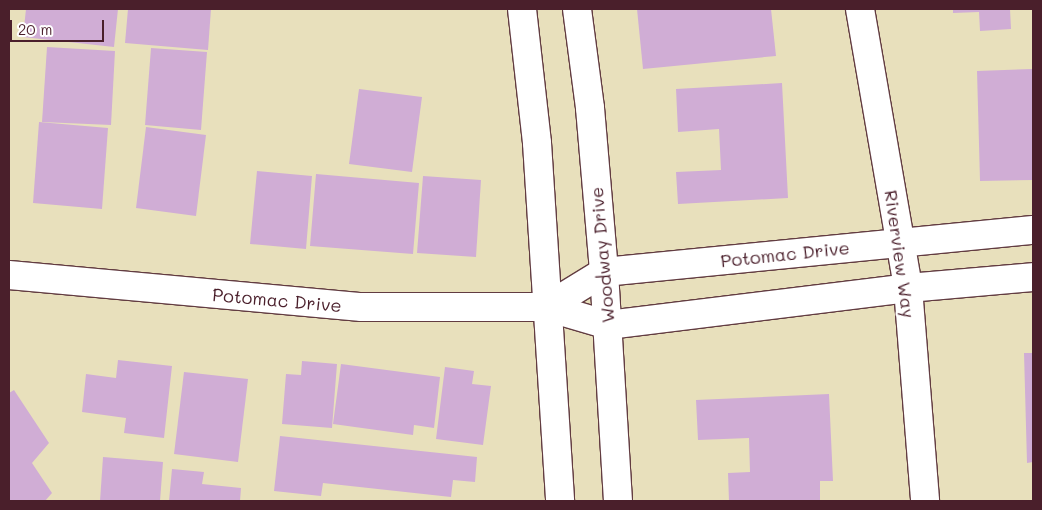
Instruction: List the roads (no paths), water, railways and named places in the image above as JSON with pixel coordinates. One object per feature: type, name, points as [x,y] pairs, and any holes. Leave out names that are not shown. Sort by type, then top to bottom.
[{"type":"street","points":[[522,9],[537,143],[546,307],[560,501]]},
{"type":"street","name":"Woodway Drive","points":[[577,9],[590,108],[604,272],[618,501]]},
{"type":"street","name":"Riverview Way","points":[[860,9],[908,288],[924,501]]},
{"type":"street","name":"Potomac Drive","points":[[546,307],[604,272],[1033,230]]},
{"type":"street","name":"Potomac Drive","points":[[9,275],[362,306],[546,307],[608,324],[908,288],[1033,277]]}]
